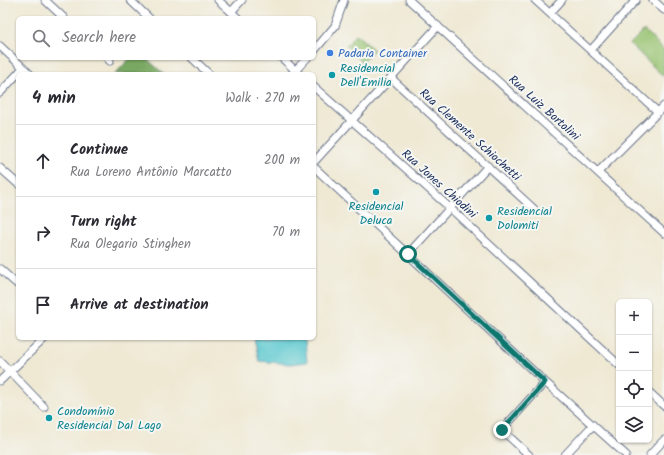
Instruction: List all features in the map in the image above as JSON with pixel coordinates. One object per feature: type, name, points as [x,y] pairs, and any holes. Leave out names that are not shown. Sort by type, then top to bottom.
[{"type":"street","points":[[45,0],[62,16]]},
{"type":"street","points":[[130,0],[147,16]]},
{"type":"street","points":[[218,0],[236,16]]},
{"type":"street","points":[[231,12],[242,0]]},
{"type":"street","points":[[316,49],[335,26],[344,0]]},
{"type":"street","name":"Rua Luiz Bortolini","points":[[409,0],[664,233]]},
{"type":"street","points":[[535,0],[658,112]]},
{"type":"street","points":[[550,13],[562,0]]},
{"type":"street","points":[[591,50],[636,0]]},
{"type":"street","points":[[653,0],[664,10]]},
{"type":"street","points":[[316,160],[438,26]]},
{"type":"street","points":[[0,46],[28,72]]},
{"type":"street","points":[[194,60],[207,72]]},
{"type":"street","points":[[284,60],[295,72]]},
{"type":"street","points":[[297,72],[306,60]]},
{"type":"street","points":[[19,72],[23,68]]},
{"type":"street","points":[[0,93],[16,76]]},
{"type":"street","name":"Rua Clemente Schiochetti","points":[[391,78],[534,209]]},
{"type":"street","name":"Rua Jones Chiodini","points":[[316,89],[450,208],[616,362]]},
{"type":"street","points":[[598,172],[664,106]]},
{"type":"street","points":[[408,254],[488,166]]},
{"type":"street","points":[[0,168],[16,182]]},
{"type":"street","points":[[316,170],[626,455]]},
{"type":"street","points":[[0,269],[16,283]]},
{"type":"street","points":[[0,381],[43,340]]},
{"type":"street","points":[[0,361],[44,406]]},
{"type":"street","points":[[529,455],[502,430],[545,382]]},
{"type":"street","points":[[652,395],[664,406]]},
{"type":"street","points":[[565,455],[593,425]]},
{"type":"street","points":[[650,455],[664,440]]},
{"type":"green space","points":[[644,30],[664,50],[664,77],[630,44]]},
{"type":"green space","points":[[356,34],[374,50],[362,62],[346,46]]},
{"type":"green space","points":[[128,60],[148,60],[162,72],[117,72]]},
{"type":"water","points":[[254,340],[305,341],[307,362],[290,364],[259,361]]},
{"type":"place","name":"Padaria Container","points":[[330,53]]},
{"type":"place","name":"Residencial Dell'Emilia","points":[[332,75]]},
{"type":"place","name":"Residencial Deluca","points":[[376,192]]},
{"type":"place","name":"Residencial Dolomiti","points":[[489,218]]},
{"type":"place","name":"Condomínio Residencial Dal Lago","points":[[49,418]]},
{"type":"route","points":[[408,254],[545,382],[502,430]]}]
